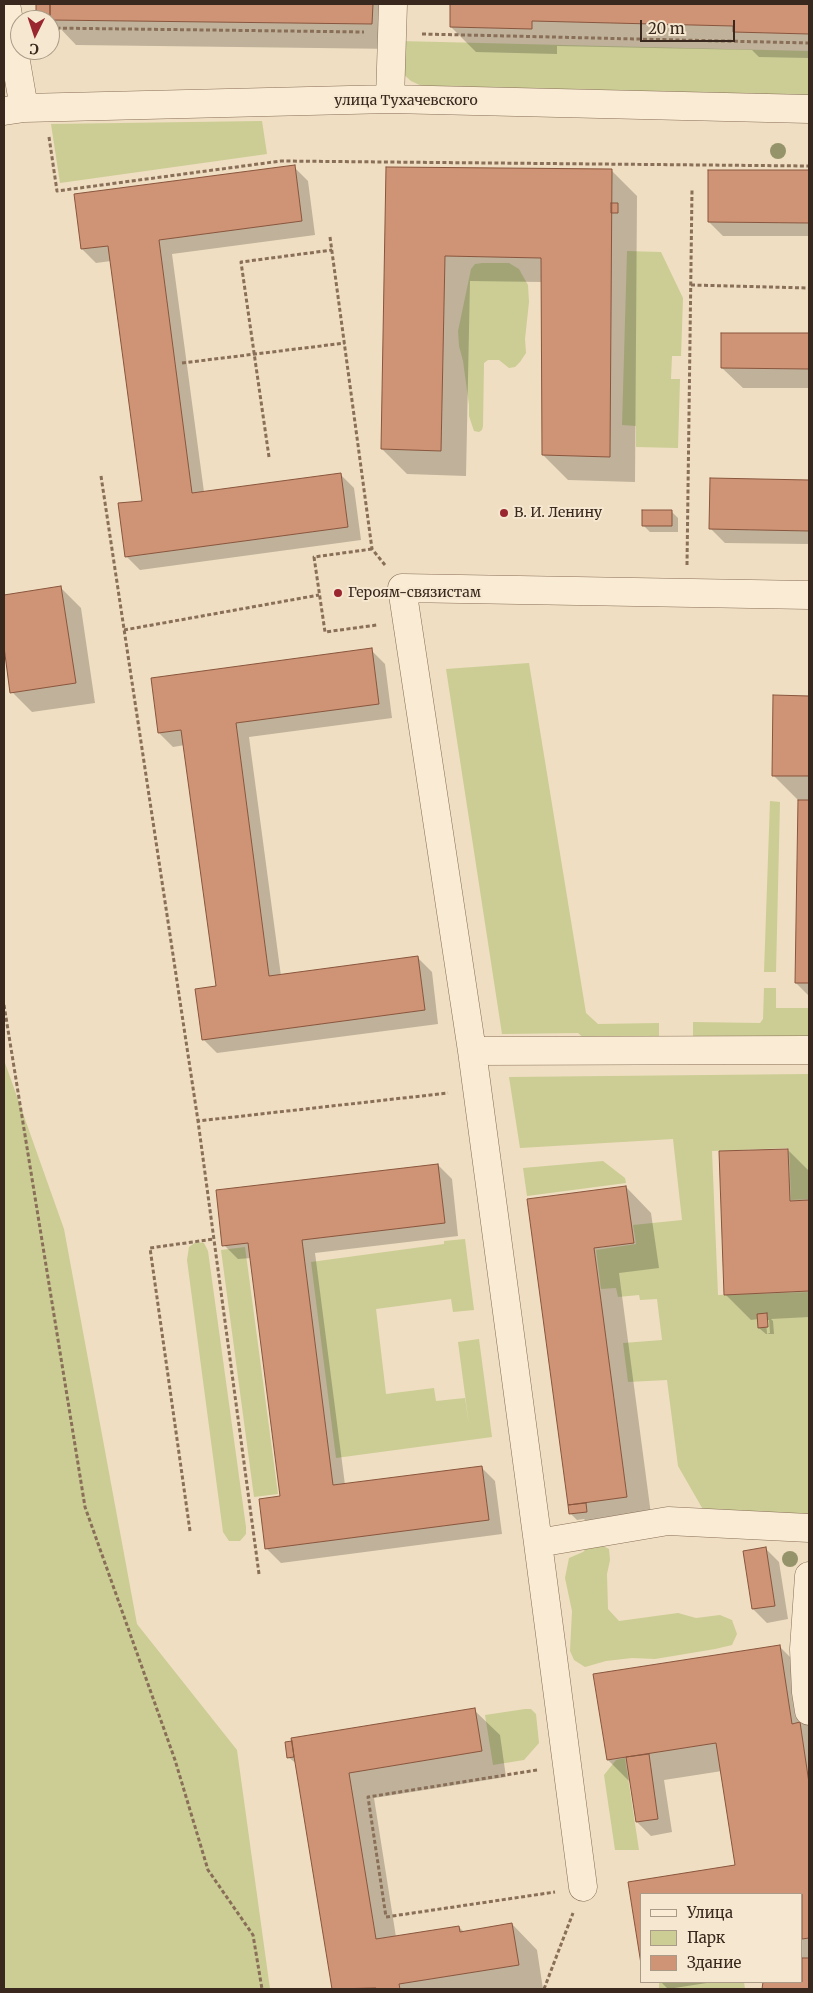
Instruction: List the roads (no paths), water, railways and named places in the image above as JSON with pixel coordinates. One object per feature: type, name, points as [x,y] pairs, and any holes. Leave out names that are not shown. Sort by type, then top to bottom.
[{"type":"street","points":[[6,4],[24,109]]},
{"type":"street","points":[[390,99],[393,4]]},
{"type":"street","name":"улица Тухачевского","points":[[24,109],[390,99],[809,109]]},
{"type":"street","points":[[583,1887],[472,1052],[402,588],[809,595]]},
{"type":"street","points":[[472,1052],[809,1050]]},
{"type":"street","points":[[538,1542],[668,1521],[809,1528]]},
{"type":"street","points":[[809,1576],[804,1649],[809,1711]]},
{"type":"place","name":"В. И. Ленину","points":[[504,513]]},
{"type":"place","name":"Героям-связистам","points":[[338,593]]}]
